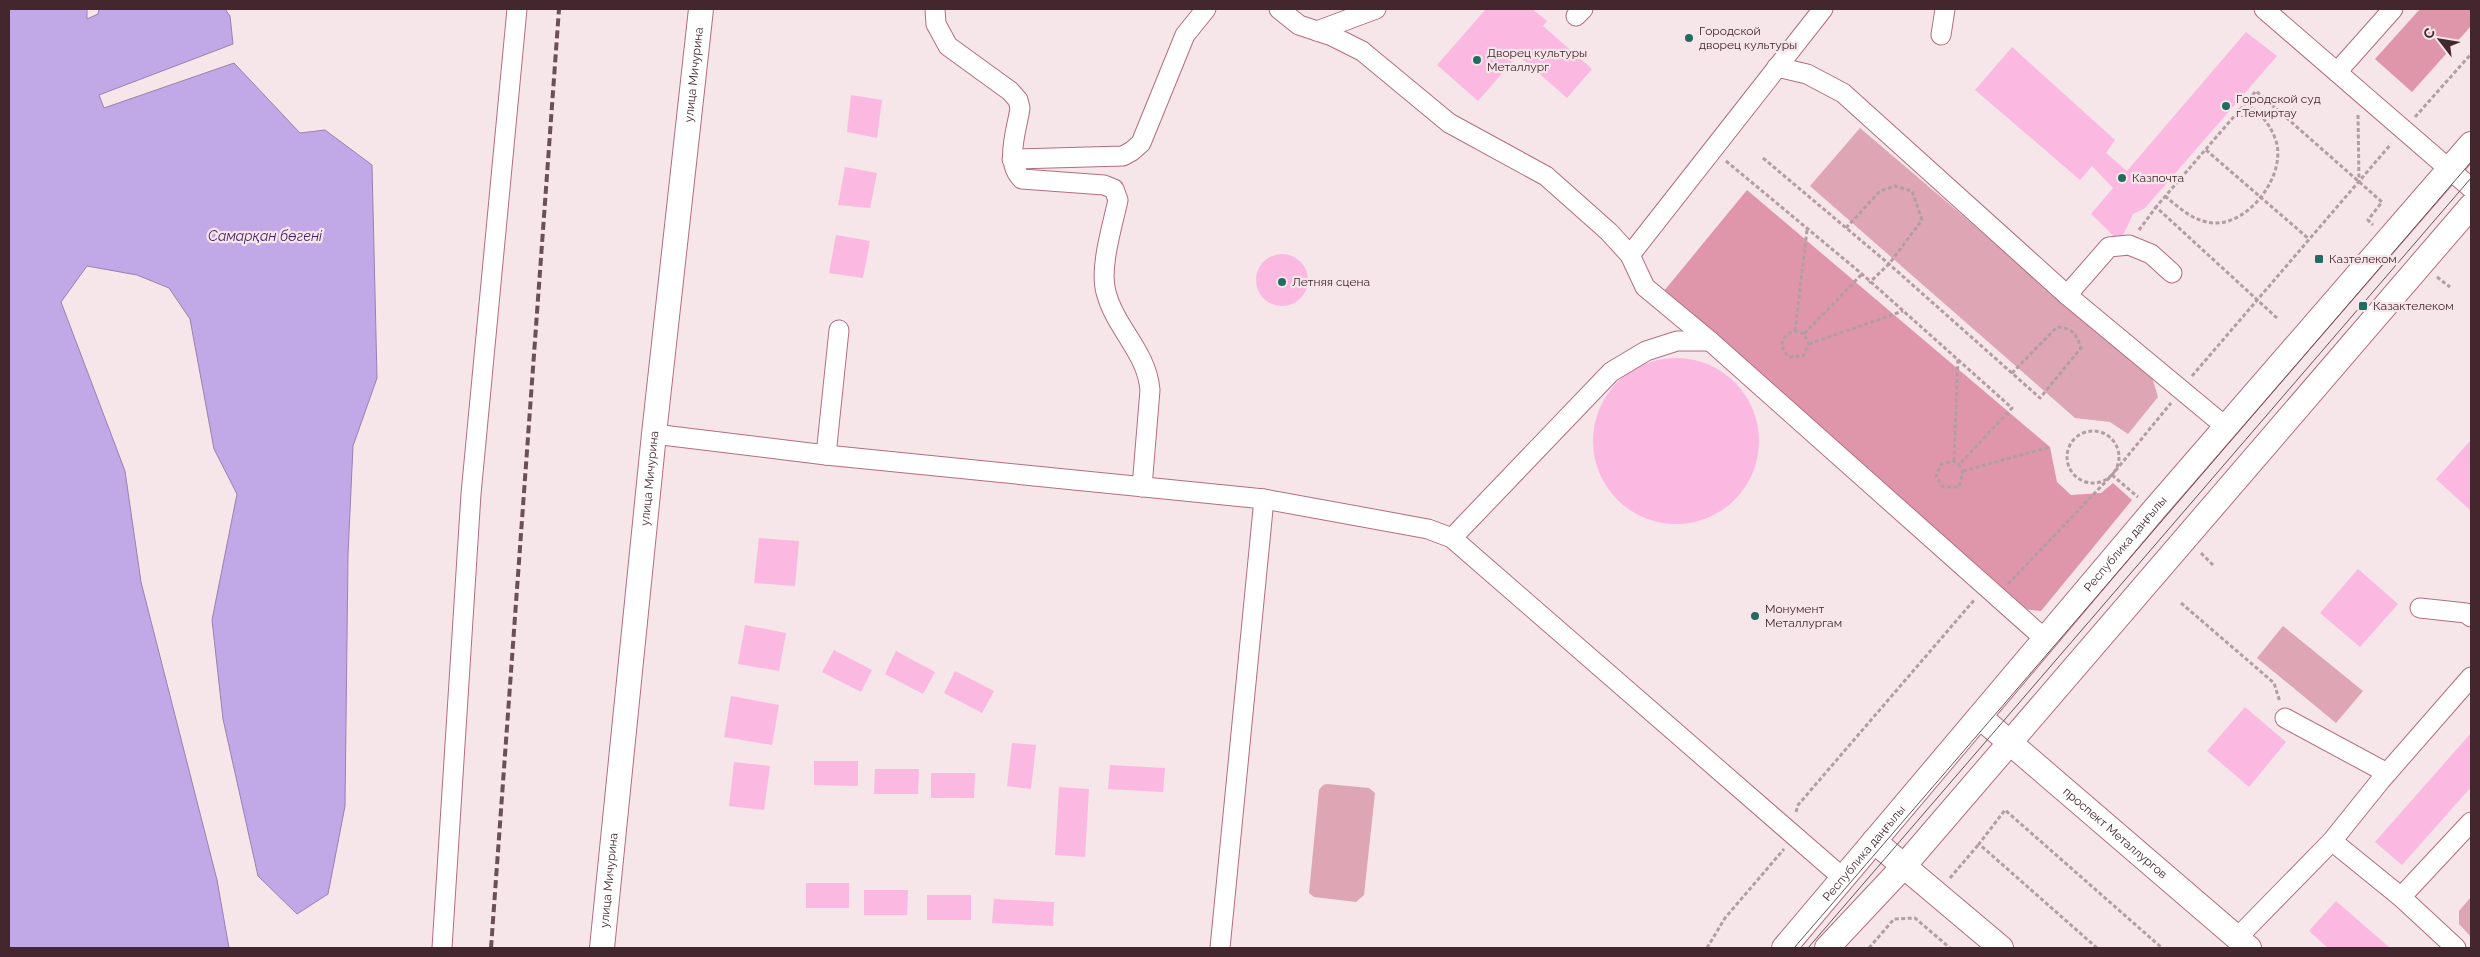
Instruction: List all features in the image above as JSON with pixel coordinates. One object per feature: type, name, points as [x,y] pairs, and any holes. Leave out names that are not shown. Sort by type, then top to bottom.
[{"type":"main road","name":"улица Мичурина","points":[[602,948],[654,434],[701,9]]},
{"type":"main road","name":"Республика даңғылы","points":[[1784,948],[2153,511],[2471,144]]},
{"type":"main road","points":[[1827,948],[1903,867],[2471,206]]},
{"type":"main road","name":"проспект Металлургов","points":[[1980,716],[2243,943]]},
{"type":"main road","points":[[1874,841],[2001,948]]},
{"type":"street","points":[[442,948],[471,494],[517,9]]},
{"type":"street","points":[[935,9],[936,24],[948,46],[1010,91],[1018,100],[1020,108],[1012,159],[1015,172],[1022,179],[1104,184],[1114,189],[1118,200],[1105,271],[1105,290],[1110,305],[1149,374],[1150,390],[1142,486]]},
{"type":"street","points":[[1012,159],[1123,156],[1132,151],[1141,143],[1185,35],[1206,9]]},
{"type":"street","points":[[1279,9],[1299,25],[1332,36],[1362,50],[1449,123],[1546,176],[1609,232],[1630,254],[1645,287],[1710,341],[2046,640]]},
{"type":"street","points":[[1317,31],[1376,9]]},
{"type":"street","points":[[1630,254],[1823,9]]},
{"type":"street","points":[[1941,35],[1945,9]]},
{"type":"street","points":[[2264,9],[2471,188]]},
{"type":"street","points":[[2337,72],[2393,9]]},
{"type":"street","points":[[1777,67],[1807,74],[1843,93],[2067,296],[2226,427]]},
{"type":"street","points":[[2067,296],[2109,247],[2129,245],[2151,254],[2172,274]]},
{"type":"street","points":[[826,455],[839,330]]},
{"type":"street","points":[[1452,538],[1611,372],[1646,351],[1677,341],[1710,341]]},
{"type":"street","points":[[654,434],[826,455],[1264,499],[1428,528],[1452,538],[1843,878]]},
{"type":"street","points":[[1220,948],[1264,499]]},
{"type":"street","points":[[2420,608],[2466,613],[2471,617]]},
{"type":"street","points":[[2243,943],[2471,677]]},
{"type":"street","points":[[2285,718],[2387,773]]},
{"type":"street","points":[[2401,897],[2471,822]]},
{"type":"street","points":[[2332,841],[2401,897],[2456,948]]},
{"type":"path","points":[[1707,948],[1725,918],[1788,844],[1798,805],[1975,599],[1997,596],[2112,475],[2257,299],[2471,54]]},
{"type":"path","points":[[2358,90],[2359,182]]},
{"type":"path","points":[[2129,245],[2165,196],[2256,91],[2382,202],[2368,220],[2373,225]]},
{"type":"path","points":[[2165,196],[2184,212],[2204,222],[2224,223],[2248,211],[2270,186],[2278,163],[2276,139],[2264,118],[2246,103]]},
{"type":"path","points":[[1712,150],[1862,274],[1869,283],[2012,408],[1959,465]]},
{"type":"path","points":[[2206,150],[2309,239]]},
{"type":"path","points":[[1762,158],[1889,264],[2011,374],[2040,398],[2081,348],[2076,334],[2068,328],[2057,327],[2011,374]]},
{"type":"path","points":[[1846,228],[1880,191],[1894,186],[1912,191],[1922,220],[1889,264],[1869,283]]},
{"type":"path","points":[[2156,207],[2277,318]]},
{"type":"path","points":[[1795,331],[1807,230]]},
{"type":"path","points":[[2430,271],[2450,287]]},
{"type":"path","points":[[1804,334],[1862,274]]},
{"type":"path","points":[[1809,344],[1804,334],[1795,331],[1786,334],[1781,345],[1788,357],[1803,356],[1809,344],[1903,311]]},
{"type":"path","points":[[1954,461],[1958,359]]},
{"type":"path","points":[[2089,431],[2098,432],[2111,438],[2119,454],[2118,463],[2112,475],[2104,480],[2091,483],[2083,481],[2073,473],[2067,456],[2074,440],[2081,434],[2089,431]]},
{"type":"path","points":[[1963,471],[2050,447]]},
{"type":"path","points":[[1954,461],[1963,471]]},
{"type":"path","points":[[1954,461],[1941,464],[1936,476],[1943,487],[1958,487],[1963,471]]},
{"type":"path","points":[[2112,475],[2153,511]]},
{"type":"path","points":[[2181,603],[2274,683],[2285,718]]},
{"type":"path","points":[[1949,879],[2005,810],[2162,948]]},
{"type":"path","points":[[1978,844],[2097,948]]},
{"type":"path","points":[[1869,948],[1894,919],[1915,918],[1950,948]]},
{"type":"shaded area","points":[[2420,9],[2471,9],[2471,26],[2412,92],[2375,59]]},
{"type":"shaded area","points":[[1860,128],[2152,377],[2158,397],[2128,434],[2110,422],[2075,418],[1810,186]]},
{"type":"shaded area","points":[[1747,190],[2050,447],[2057,482],[2071,495],[2101,493],[2113,483],[2132,500],[2041,611],[2023,609],[1664,291]]},
{"type":"shaded area","points":[[2283,626],[2363,691],[2336,723],[2257,658]]},
{"type":"shaded area","points":[[1323,785],[1369,788],[1375,793],[1364,895],[1356,902],[1314,897],[1309,893],[1319,790]]},
{"type":"shaded area","points":[[2471,897],[2471,937],[2459,924],[2459,911]]},
{"type":"water","name":"Самарқан бөгені","points":[[9,9],[87,9],[87,19],[98,14],[99,9],[225,9],[230,16],[233,44],[99,95],[104,108],[234,63],[300,133],[325,130],[372,165],[377,378],[353,446],[348,555],[345,806],[328,894],[297,914],[258,876],[223,719],[212,620],[237,494],[214,449],[190,319],[169,288],[137,275],[87,266],[61,302],[125,471],[141,582],[217,880],[229,948],[9,948]]},
{"type":"building","name":"Дворец культуры Металлург","points":[[1486,9],[1532,9],[1547,21],[1543,26],[1592,69],[1567,98],[1518,55],[1478,101],[1437,65]]},
{"type":"building","points":[[2246,32],[2277,56],[2145,208],[2133,214],[2120,242],[2091,214],[2113,188],[2092,166],[2080,180],[1975,90],[2012,47],[2115,140],[2106,153],[2127,171]]},
{"type":"building","points":[[851,95],[882,100],[877,138],[847,132]]},
{"type":"building","points":[[845,167],[877,173],[870,208],[838,205]]},
{"type":"building","points":[[836,235],[870,241],[863,278],[829,273]]},
{"type":"building","name":"Летняя сцена","points":[[1277,254],[1287,254],[1301,261],[1308,275],[1308,285],[1301,299],[1287,306],[1277,306],[1267,302],[1260,295],[1256,285],[1256,275],[1260,265],[1267,258]]},
{"type":"building","points":[[1676,358],[1700,362],[1715,368],[1740,389],[1749,402],[1755,417],[1759,441],[1755,465],[1749,480],[1728,505],[1715,514],[1700,520],[1676,524],[1652,520],[1637,514],[1612,493],[1603,480],[1597,465],[1593,441],[1597,417],[1603,402],[1624,377],[1637,368],[1652,362]]},
{"type":"building","points":[[2471,440],[2471,511],[2436,479]]},
{"type":"building","points":[[759,538],[799,541],[795,586],[754,583]]},
{"type":"building","points":[[2358,569],[2398,604],[2360,647],[2320,613]]},
{"type":"building","points":[[745,625],[786,633],[779,671],[738,664]]},
{"type":"building","points":[[834,650],[872,670],[861,692],[822,672]]},
{"type":"building","points":[[896,651],[935,672],[923,694],[885,674]]},
{"type":"building","points":[[955,671],[994,691],[982,713],[944,693]]},
{"type":"building","points":[[731,696],[779,705],[772,745],[724,737]]},
{"type":"building","points":[[2245,707],[2286,742],[2249,787],[2207,751]]},
{"type":"building","points":[[2471,733],[2471,787],[2402,865],[2375,842]]},
{"type":"building","points":[[1012,743],[1036,745],[1031,789],[1007,786]]},
{"type":"building","points":[[814,761],[858,761],[858,786],[814,785]]},
{"type":"building","points":[[734,762],[770,766],[764,810],[729,806]]},
{"type":"building","points":[[1110,765],[1165,768],[1163,792],[1108,789]]},
{"type":"building","points":[[875,769],[919,769],[918,794],[874,794]]},
{"type":"building","points":[[931,773],[975,773],[974,798],[931,798]]},
{"type":"building","points":[[1059,787],[1089,789],[1085,857],[1055,855]]},
{"type":"building","points":[[806,883],[849,883],[849,908],[806,908]]},
{"type":"building","points":[[864,890],[908,890],[907,915],[864,915]]},
{"type":"building","points":[[927,895],[971,895],[971,920],[927,920]]},
{"type":"building","points":[[994,899],[1054,902],[1053,926],[992,923]]},
{"type":"building","points":[[2336,901],[2390,948],[2328,948],[2309,931]]},
{"type":"tram line","points":[[1794,948],[2471,162]]},
{"type":"tram line","points":[[1808,948],[2471,178]]},
{"type":"railway","points":[[491,948],[559,9]]},
{"type":"place","name":"Городской дворец культуры","points":[[1689,38]]},
{"type":"place","name":"Дворец культуры Металлург","points":[[1477,60]]},
{"type":"place","name":"Городской суд г.Темиртау","points":[[2226,106]]},
{"type":"place","name":"Казпочта","points":[[2122,178]]},
{"type":"place","name":"Казтелеком","points":[[2319,259]]},
{"type":"place","name":"Летняя сцена","points":[[1282,282]]},
{"type":"place","name":"Казактелеком","points":[[2363,306]]},
{"type":"place","name":"Монумент Металлургам","points":[[1755,616]]}]
